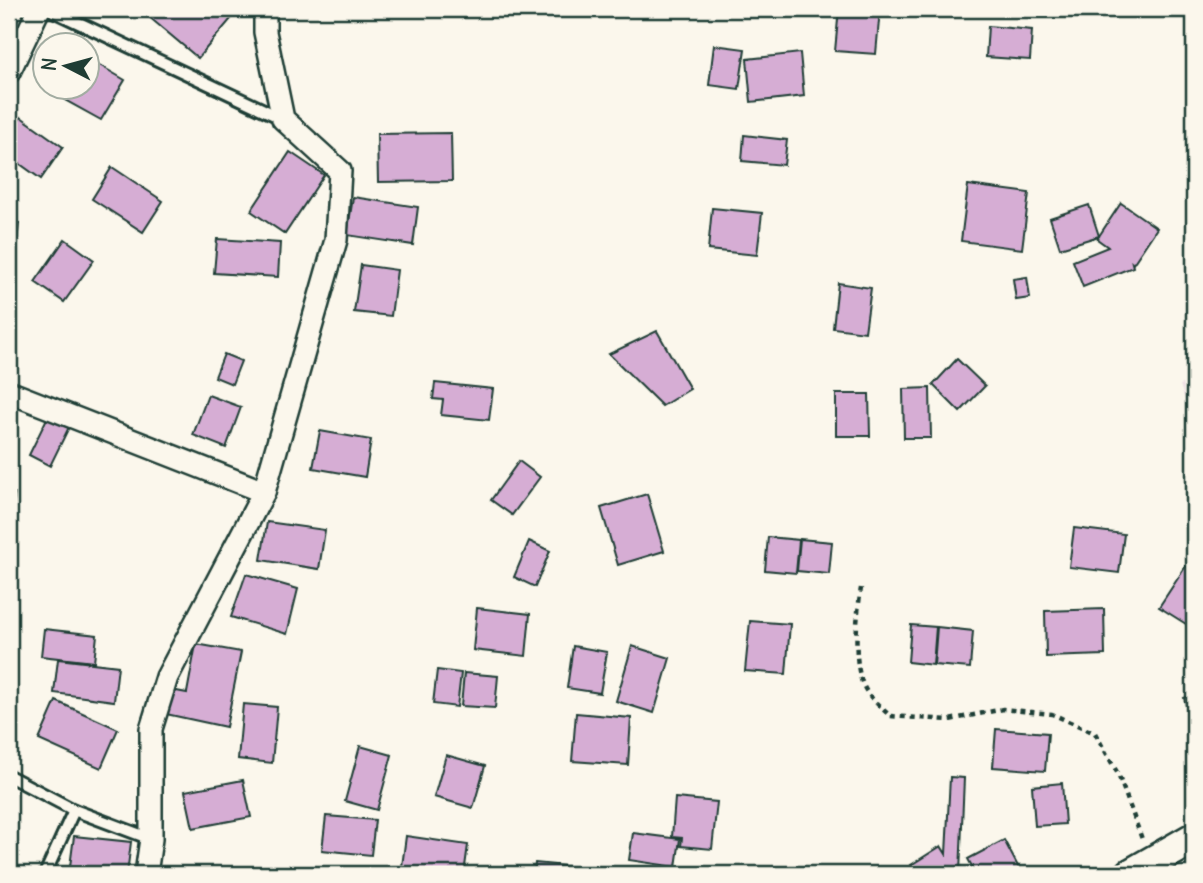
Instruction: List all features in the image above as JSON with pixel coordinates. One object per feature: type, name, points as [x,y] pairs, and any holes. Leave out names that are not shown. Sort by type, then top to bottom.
[{"type":"street","points":[[9,72],[39,9]]},
{"type":"street","points":[[146,874],[150,839],[151,729],[167,677],[264,492],[336,240],[340,171],[283,119],[265,32],[265,9]]},
{"type":"street","points":[[9,392],[264,492]]},
{"type":"street","points":[[1140,869],[1194,838]]},
{"type":"lane","points":[[49,9],[283,119]]},
{"type":"lane","points":[[9,776],[75,810],[150,839]]},
{"type":"lane","points":[[45,874],[75,810]]},
{"type":"path","points":[[862,588],[856,619],[858,662],[865,691],[890,716],[949,720],[1003,709],[1052,714],[1095,733],[1118,774],[1134,814],[1140,869]]},
{"type":"shaded area","points":[[1194,381],[1194,427],[1180,385]]},
{"type":"building","points":[[156,9],[218,9],[231,19],[198,58],[149,17]]},
{"type":"building","points":[[839,9],[880,9],[876,54],[835,51]]},
{"type":"building","points":[[988,26],[1032,30],[1030,60],[986,57]]},
{"type":"building","points":[[714,45],[745,49],[739,89],[709,85]]},
{"type":"building","points":[[800,53],[804,96],[751,102],[747,59]]},
{"type":"building","points":[[102,67],[125,80],[101,120],[69,102],[102,102]]},
{"type":"building","points":[[21,117],[63,147],[41,179],[9,156],[9,134]]},
{"type":"building","points":[[451,133],[452,181],[378,182],[377,134]]},
{"type":"building","points":[[744,135],[787,140],[784,165],[742,161]]},
{"type":"building","points":[[290,152],[324,175],[285,234],[251,211]]},
{"type":"building","points":[[112,167],[163,201],[143,232],[92,199]]},
{"type":"building","points":[[968,185],[1029,193],[1022,249],[961,241]]},
{"type":"building","points":[[353,197],[418,207],[413,245],[347,235]]},
{"type":"building","points":[[1121,203],[1157,228],[1132,263],[1133,267],[1083,287],[1073,261],[1108,247],[1097,239]]},
{"type":"building","points":[[1089,205],[1099,236],[1060,248],[1050,218]]},
{"type":"building","points":[[712,208],[762,213],[757,255],[708,250]]},
{"type":"building","points":[[9,222],[19,223],[15,265],[9,264]]},
{"type":"building","points":[[65,239],[94,260],[64,302],[35,282]]},
{"type":"building","points":[[217,239],[280,243],[278,277],[214,273]]},
{"type":"building","points":[[361,265],[397,270],[391,316],[354,312]]},
{"type":"building","points":[[1027,277],[1030,298],[1016,300],[1013,279]]},
{"type":"building","points":[[838,283],[871,288],[865,332],[833,328]]},
{"type":"building","points":[[657,331],[690,389],[662,406],[609,354]]},
{"type":"building","points":[[224,354],[241,361],[232,384],[215,377]]},
{"type":"building","points":[[957,359],[985,386],[960,412],[933,385]]},
{"type":"building","points":[[435,383],[493,389],[489,420],[441,415],[443,400],[433,399]]},
{"type":"building","points":[[930,388],[931,438],[904,438],[903,389]]},
{"type":"building","points":[[836,394],[869,394],[870,436],[836,436]]},
{"type":"building","points":[[208,395],[241,407],[226,448],[193,435]]},
{"type":"building","points":[[51,410],[72,421],[50,466],[29,455]]},
{"type":"building","points":[[320,431],[371,440],[365,477],[313,468]]},
{"type":"building","points":[[519,461],[540,477],[512,515],[491,500]]},
{"type":"building","points":[[9,493],[15,493],[12,518],[9,517]]},
{"type":"building","points":[[647,494],[664,551],[618,565],[601,508]]},
{"type":"building","points":[[267,522],[325,530],[319,569],[261,560]]},
{"type":"building","points":[[1074,528],[1124,534],[1119,573],[1069,567]]},
{"type":"building","points":[[768,537],[799,540],[796,573],[765,570]]},
{"type":"building","points":[[800,539],[832,542],[829,574],[797,571]]},
{"type":"building","points":[[529,541],[550,551],[535,587],[514,577]]},
{"type":"building","points":[[1186,566],[1194,571],[1194,629],[1159,607]]},
{"type":"building","points":[[246,574],[298,589],[287,634],[231,617]]},
{"type":"building","points":[[477,608],[530,614],[526,656],[473,650]]},
{"type":"building","points":[[1104,609],[1105,655],[1046,657],[1045,611]]},
{"type":"building","points":[[750,621],[790,624],[786,674],[745,671]]},
{"type":"building","points":[[911,625],[936,627],[933,665],[908,662]]},
{"type":"building","points":[[937,627],[973,631],[970,668],[934,665]]},
{"type":"building","points":[[44,629],[97,635],[94,662],[41,656]]},
{"type":"building","points":[[196,644],[241,652],[226,727],[166,714],[171,690],[187,693]]},
{"type":"building","points":[[573,646],[607,652],[600,693],[567,688]]},
{"type":"building","points":[[632,646],[670,658],[654,713],[616,701]]},
{"type":"building","points":[[58,659],[118,666],[114,701],[54,693]]},
{"type":"building","points":[[437,670],[461,673],[457,707],[433,704]]},
{"type":"building","points":[[464,673],[498,676],[495,708],[461,706]]},
{"type":"building","points":[[1194,695],[1194,736],[1184,698]]},
{"type":"building","points":[[56,701],[118,729],[101,768],[39,740]]},
{"type":"building","points":[[243,704],[277,707],[272,763],[238,759]]},
{"type":"building","points":[[576,713],[631,718],[628,765],[572,761]]},
{"type":"building","points":[[996,729],[1048,733],[1045,771],[993,767]]},
{"type":"building","points":[[360,746],[392,755],[377,810],[345,801]]},
{"type":"building","points":[[446,755],[485,766],[473,808],[434,797]]},
{"type":"building","points":[[950,777],[964,778],[960,873],[917,874],[911,865],[941,846],[946,854]]},
{"type":"building","points":[[243,780],[251,817],[193,828],[185,791]]},
{"type":"building","points":[[1062,783],[1065,824],[1035,826],[1032,786]]},
{"type":"building","points":[[675,798],[717,802],[712,849],[681,846],[682,838],[672,837]]},
{"type":"building","points":[[326,816],[375,820],[371,855],[322,850]]},
{"type":"building","points":[[633,833],[680,839],[676,867],[629,860]]},
{"type":"building","points":[[74,836],[131,842],[127,874],[69,874]]},
{"type":"building","points":[[406,836],[468,845],[464,874],[401,874]]},
{"type":"building","points":[[1004,840],[1022,874],[976,874],[968,859]]},
{"type":"building","points":[[535,863],[574,867],[574,874],[534,874]]}]
